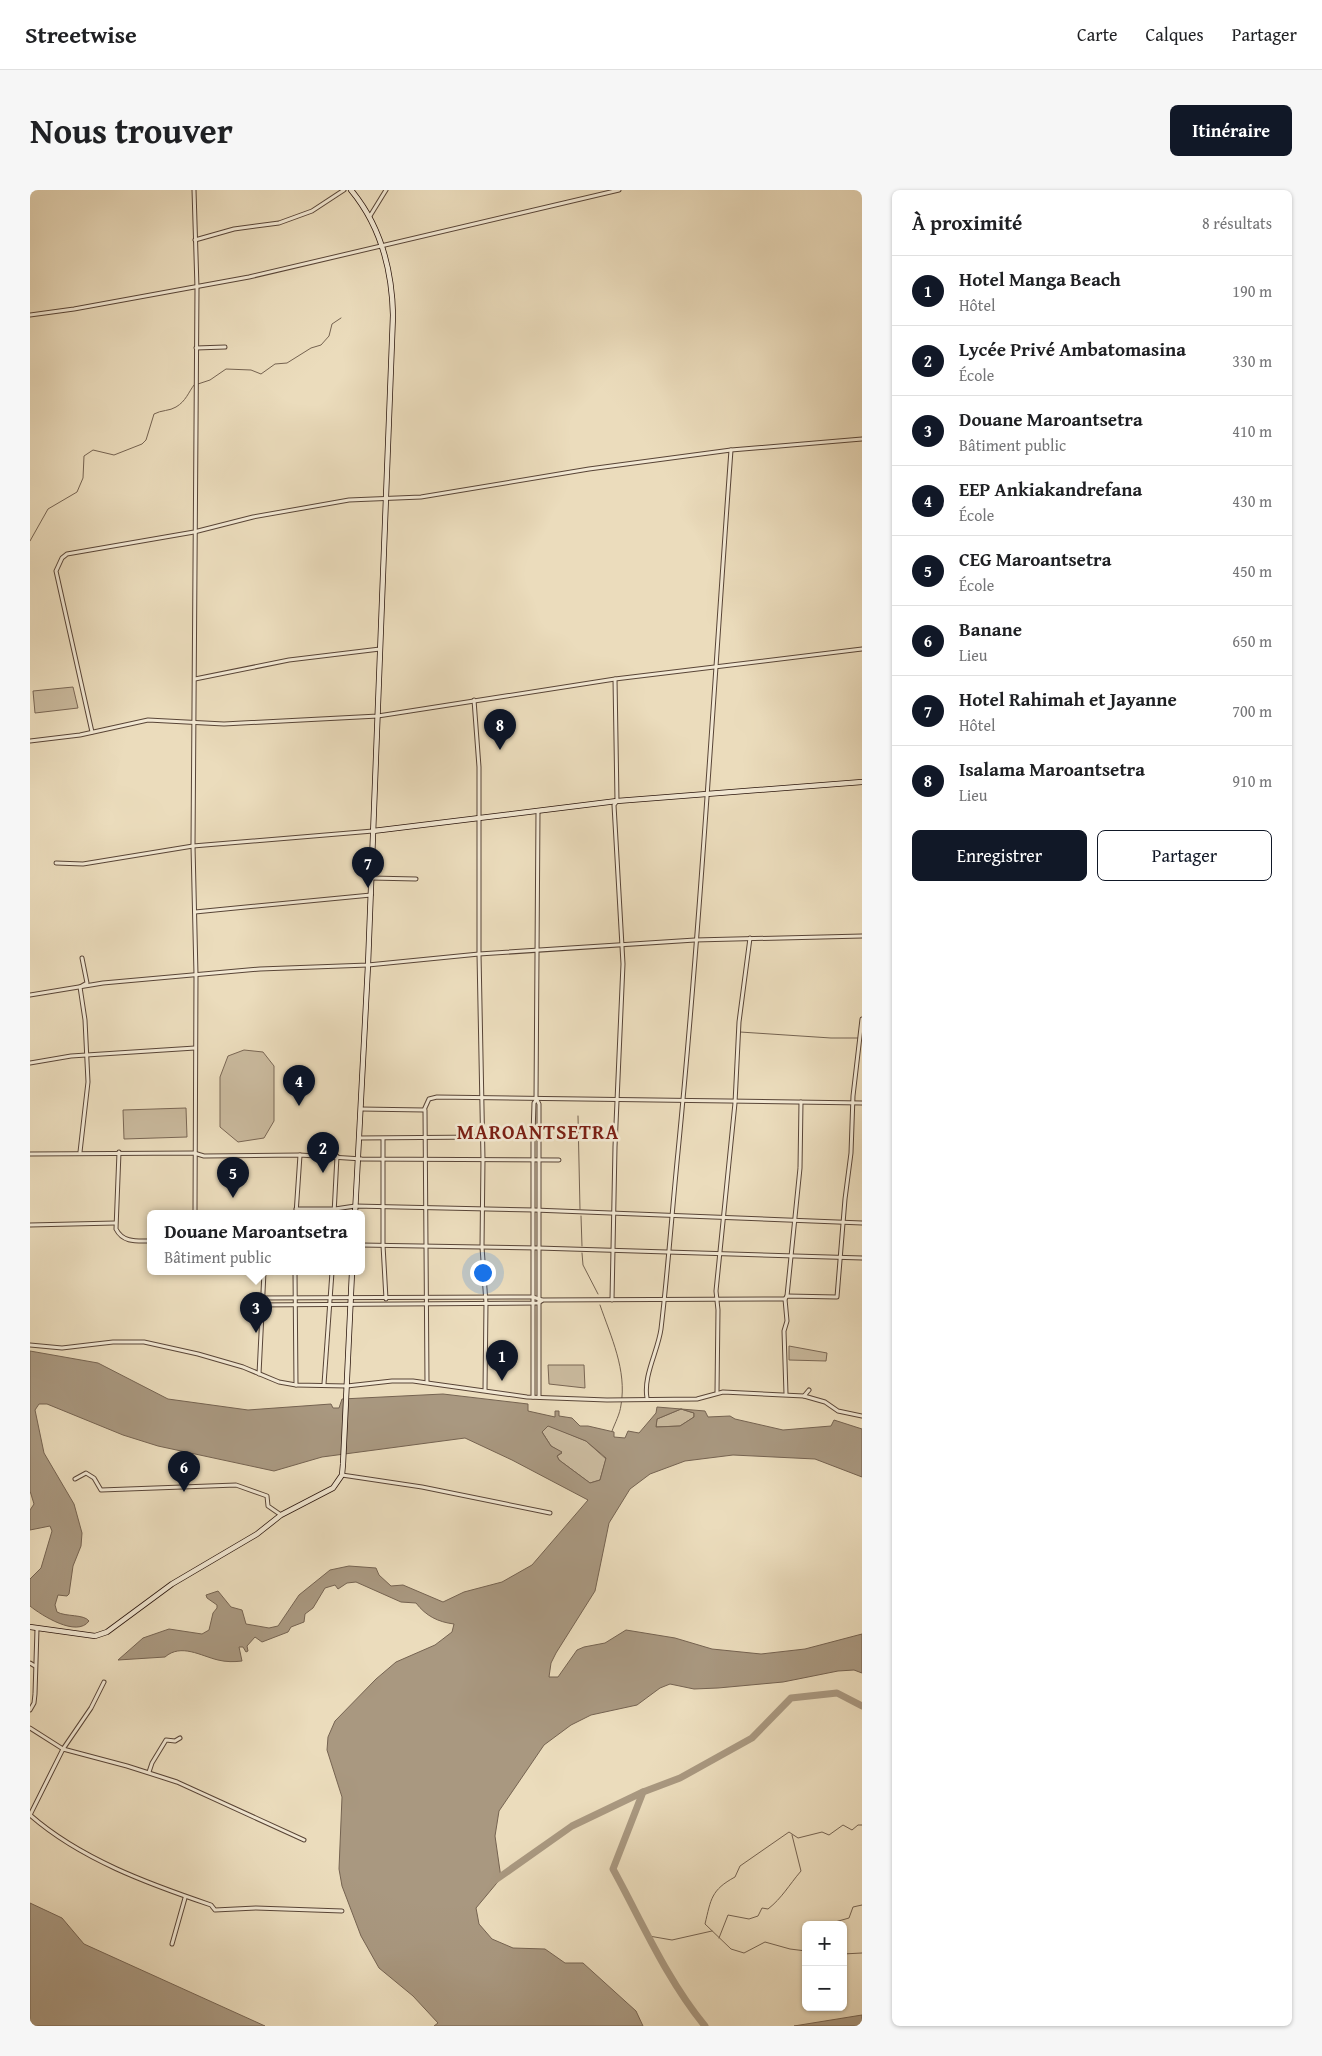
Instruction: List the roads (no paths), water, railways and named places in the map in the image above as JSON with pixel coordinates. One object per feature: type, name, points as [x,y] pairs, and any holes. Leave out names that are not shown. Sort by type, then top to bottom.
[{"type":"main road","points":[[351,190],[370,216],[382,246],[390,280],[393,315],[371,895],[355,1210]]},
{"type":"main road","points":[[373,831],[617,801],[862,782]]},
{"type":"main road","points":[[30,1627],[95,1636],[107,1632],[159,1593],[257,1534],[281,1516],[333,1488],[342,1475],[343,1464],[352,1275]]},
{"type":"street","points":[[194,190],[197,288],[193,846],[196,975],[195,1210]]},
{"type":"street","points":[[195,240],[234,229],[279,223],[313,211],[344,190]]},
{"type":"street","points":[[370,216],[386,190]]},
{"type":"street","points":[[30,315],[197,288],[619,190]]},
{"type":"street","points":[[196,348],[225,347]]},
{"type":"street","points":[[92,732],[56,571],[60,562],[67,554],[194,532],[199,529],[265,515],[349,500],[426,496],[571,472],[731,450],[862,439]]},
{"type":"street","points":[[647,1398],[647,1385],[660,1336],[672,1216],[709,793],[715,667],[731,450]]},
{"type":"street","points":[[195,679],[290,660],[380,649]]},
{"type":"street","points":[[30,742],[92,732],[148,720],[241,723],[378,716],[614,680],[862,649]]},
{"type":"street","points":[[612,1300],[622,945],[614,806],[617,801],[614,680]]},
{"type":"street","points":[[474,700],[478,755],[483,1159],[482,1247],[486,1298],[485,1390]]},
{"type":"street","points":[[533,1397],[534,1103],[536,1100],[538,810]]},
{"type":"street","points":[[56,863],[82,864],[193,846],[373,831]]},
{"type":"street","points":[[371,878],[416,879]]},
{"type":"street","points":[[195,912],[371,895]]},
{"type":"street","points":[[30,995],[80,987],[308,966],[368,965],[479,954],[695,940],[862,936]]},
{"type":"street","points":[[717,1392],[716,1299],[735,1103],[739,1022],[743,1009],[744,982],[750,938]]},
{"type":"street","points":[[80,987],[86,983],[82,958]]},
{"type":"street","points":[[80,987],[85,1020],[88,1082],[80,1152]]},
{"type":"street","points":[[543,1300],[538,1303],[427,1304],[351,1302],[330,1299],[296,1301],[261,1304],[249,1304],[246,1300],[263,1299],[296,1301],[330,1304],[351,1302],[386,1299],[538,1297],[543,1300],[663,1300],[837,1297],[862,1019]]},
{"type":"street","points":[[30,1063],[86,1056],[195,1048]]},
{"type":"street","points":[[427,1382],[425,1110],[427,1102],[432,1098],[862,1103]]},
{"type":"street","points":[[536,1100],[539,1104],[539,1397]]},
{"type":"street","points":[[786,1394],[784,1332],[787,1322],[786,1297],[800,1166],[800,1102]]},
{"type":"street","points":[[360,1109],[425,1110]]},
{"type":"street","points":[[358,1138],[482,1137]]},
{"type":"street","points":[[383,1139],[383,1245],[386,1299]]},
{"type":"street","points":[[119,1152],[116,1223],[118,1233],[125,1239],[147,1241]]},
{"type":"street","points":[[30,1154],[119,1152],[194,1153],[204,1156],[300,1155],[358,1158],[559,1160]]},
{"type":"street","points":[[300,1155],[296,1209],[334,1209],[355,1206],[538,1210],[862,1223]]},
{"type":"street","points":[[334,1209],[337,1156]]},
{"type":"street","points":[[30,1225],[116,1223]]},
{"type":"street","points":[[365,1245],[538,1248],[862,1258]]},
{"type":"street","points":[[259,1374],[264,1275]]},
{"type":"street","points":[[295,1275],[296,1385]]},
{"type":"street","points":[[324,1384],[332,1275]]},
{"type":"street","points":[[30,1345],[62,1348],[113,1342],[144,1342],[198,1354],[243,1367],[279,1382],[296,1385],[324,1384],[347,1386],[392,1381],[427,1382],[533,1397],[618,1400],[647,1398],[697,1399],[717,1392],[786,1394],[804,1396],[824,1402],[838,1411],[862,1416]]},
{"type":"street","points":[[804,1396],[809,1390]]},
{"type":"street","points":[[75,1479],[86,1473],[94,1478],[100,1490],[236,1485],[267,1496],[268,1506],[281,1516]]},
{"type":"street","points":[[342,1475],[430,1488],[550,1513]]},
{"type":"street","points":[[30,1710],[34,1703],[35,1694],[38,1629]]},
{"type":"street","points":[[30,1663],[35,1666]]},
{"type":"street","points":[[104,1682],[91,1708],[63,1749],[30,1814],[65,1841],[122,1870],[185,1898],[224,1910],[256,1908],[342,1911]]},
{"type":"street","points":[[30,1728],[63,1749],[149,1772],[213,1797],[304,1840]]},
{"type":"street","points":[[149,1772],[166,1740],[175,1741],[180,1738]]},
{"type":"street","points":[[172,1944],[185,1898]]},
{"type":"waterway","points":[[198,384],[210,380],[226,369],[251,370],[261,374],[275,364],[287,363],[311,348],[321,345],[329,336],[332,324],[341,318]]},
{"type":"waterway","points":[[30,541],[48,509],[77,492],[83,478],[84,456],[93,450],[114,455],[142,444],[146,440],[154,414],[179,405],[185,400],[194,385]]},
{"type":"waterway","points":[[740,1032],[858,1038]]},
{"type":"waterway","points":[[578,1116],[580,1209]]},
{"type":"waterway","points":[[581,1216],[582,1246]]},
{"type":"waterway","points":[[582,1253],[583,1265],[598,1294]]},
{"type":"waterway","points":[[600,1305],[617,1354],[622,1379],[619,1415],[612,1431]]},
{"type":"waterway","points":[[705,2026],[667,1970],[613,1869],[643,1792],[680,1778],[752,1738],[791,1698],[837,1693],[862,1706]]},
{"type":"waterway","points":[[494,1881],[572,1826],[643,1792]]},
{"type":"waterway","points":[[802,1950],[765,1942],[744,1953],[731,1949],[705,1924],[713,1896],[721,1886],[735,1877],[740,1866],[789,1832],[798,1838],[822,1832],[829,1835],[843,1825],[852,1830],[858,1825],[862,1825]]},
{"type":"waterway","points":[[719,1938],[728,1915],[749,1919],[758,1916],[762,1908],[768,1909],[777,1900],[801,1871],[792,1835]]},
{"type":"waterway","points":[[838,1921],[849,1918],[853,1907],[862,1905]]},
{"type":"waterway","points":[[649,1936],[672,1940],[712,1931]]},
{"type":"waterway","points":[[847,1954],[862,1953]]},
{"type":"place","name":"Isalama Maroantsetra","points":[[500,750]]},
{"type":"place","name":"Hotel Rahimah et Jayanne","points":[[368,888]]},
{"type":"place","name":"EEP Ankiakandrefana","points":[[299,1106]]},
{"type":"place","name":"Lycée Privé Ambatomasina","points":[[323,1173]]},
{"type":"place","name":"CEG Maroantsetra","points":[[233,1198]]},
{"type":"place","name":"Douane Maroantsetra","points":[[256,1333]]},
{"type":"place","name":"Hotel Manga Beach","points":[[502,1381]]},
{"type":"place","name":"Banane","points":[[184,1492]]},
{"type":"district","name":"MAROANTSETRA","points":[[538,1131]]}]
